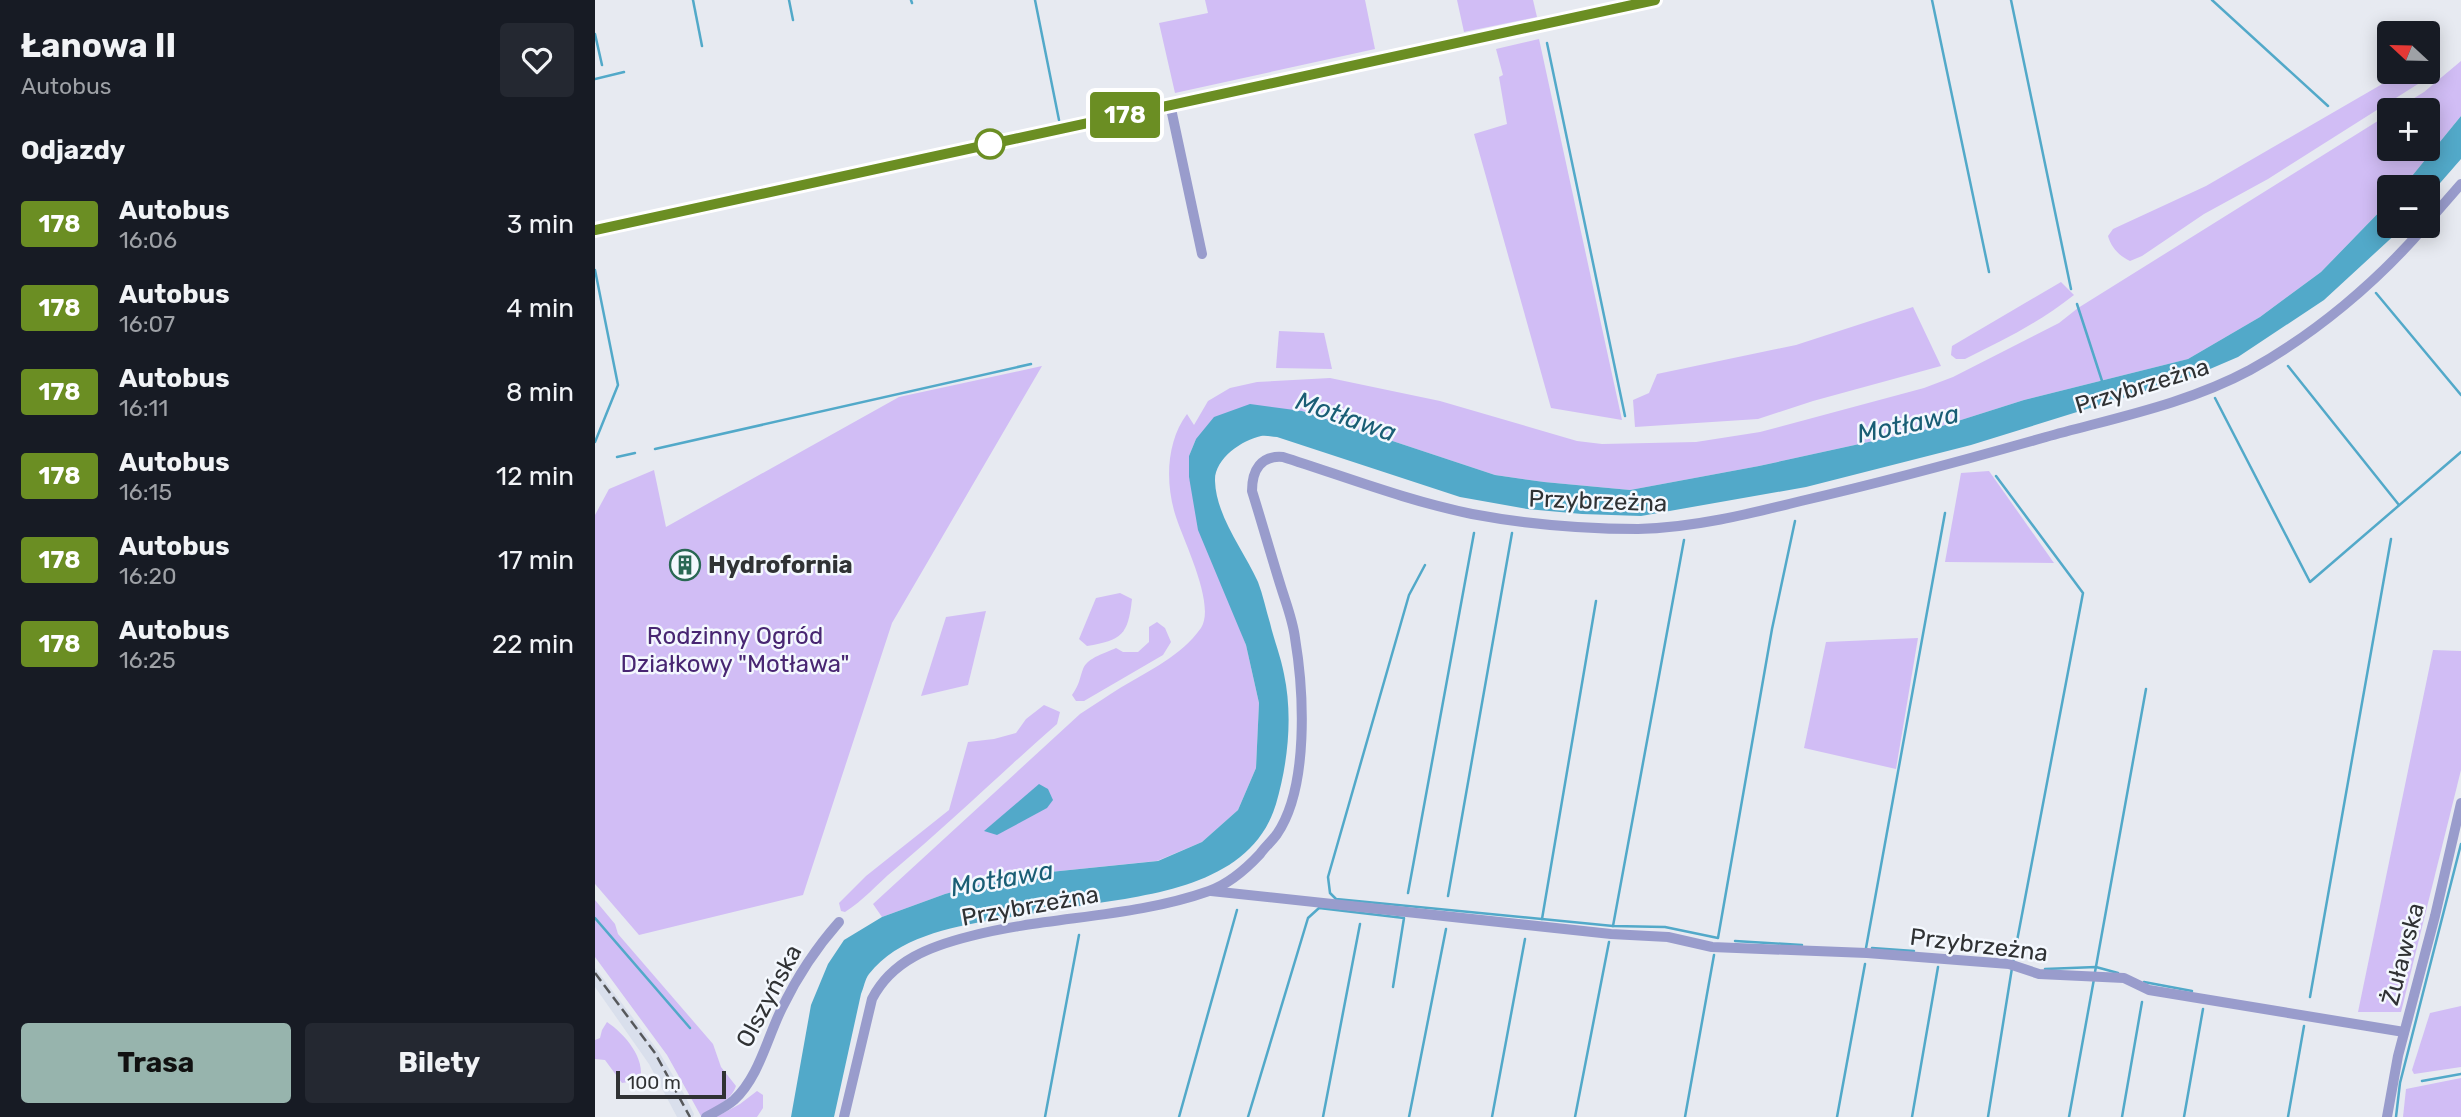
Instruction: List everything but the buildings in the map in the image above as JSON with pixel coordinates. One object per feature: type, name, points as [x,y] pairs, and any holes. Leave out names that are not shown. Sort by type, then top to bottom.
[{"type":"street","points":[[595,230],[1655,0]]},
{"type":"street","points":[[1170,104],[1202,254]]},
{"type":"street","name":"Przybrzeżna","points":[[2440,209],[2461,184]]},
{"type":"street","name":"Przybrzeżna","points":[[844,1117],[872,999],[885,978],[900,964],[927,949],[1010,926],[1157,906],[1211,891],[1250,864],[1277,834],[1289,810],[1298,770],[1303,709],[1295,636],[1252,491],[1252,477],[1264,460],[1273,456],[1283,457],[1427,503],[1473,514],[1554,524],[1650,528],[1762,511],[1925,471],[2160,405],[2222,384],[2274,355],[2329,316],[2387,267],[2414,238]]},
{"type":"street","name":"Żuławska","points":[[2387,1117],[2404,1032],[2461,803]]},
{"type":"street","name":"Przybrzeżna","points":[[1211,891],[1611,934],[1668,937],[1712,947],[2009,964],[2039,974],[2124,978],[2149,990],[2404,1032]]},
{"type":"street","name":"Olszyńska","points":[[706,1117],[742,1092],[806,964],[839,922]]},
{"type":"shaded area","points":[[595,968],[659,1052],[684,1094],[693,1117],[677,1117],[649,1064],[595,987]]},
{"type":"green space","points":[[1205,0],[1365,0],[1375,49],[1175,93],[1159,23],[1208,13]]},
{"type":"green space","points":[[1457,0],[1533,0],[1537,17],[1464,32]]},
{"type":"green space","points":[[1539,39],[1622,420],[1551,408],[1474,134],[1507,124],[1499,77],[1503,75],[1496,49]]},
{"type":"green space","points":[[2461,61],[2461,116],[2440,142],[2440,98],[2414,98],[2434,84],[2440,84],[2440,79]]},
{"type":"green space","points":[[2382,84],[2418,84],[2396,98],[2377,98],[2377,110],[2268,179],[2204,214],[2142,256],[2130,261],[2119,254],[2111,244],[2108,236],[2113,229],[2206,186]]},
{"type":"green space","points":[[2377,121],[2377,161],[2424,161],[2413,175],[2377,175],[2377,214],[2321,272],[2260,317],[2188,359],[2024,400],[1942,426],[1759,466],[1630,490],[1495,475],[1302,411],[1196,439],[1189,456],[1189,477],[1246,645],[1259,703],[1256,768],[1238,810],[1202,842],[1157,861],[1011,876],[945,894],[882,917],[873,904],[1080,714],[1174,655],[1201,628],[1205,618],[1205,604],[1197,573],[1172,504],[1169,464],[1175,437],[1187,414],[1194,425],[1208,401],[1230,388],[1257,382],[1330,378],[1440,401],[1577,441],[1602,444],[1696,442],[1760,432],[1924,388],[1953,377],[2059,323],[2078,308]]},
{"type":"green space","points":[[2061,282],[2074,295],[2048,314],[1965,359],[1956,359],[1951,355],[1952,346]]},
{"type":"green space","points":[[1913,307],[1941,366],[1758,419],[1635,427],[1633,400],[1649,393],[1657,374],[1796,345]]},
{"type":"green space","points":[[1279,331],[1324,333],[1332,369],[1276,368]]},
{"type":"green space","name":"Rodzinny Ogród Działkowy \"Motława\"","points":[[1042,366],[892,623],[803,895],[639,935],[595,884],[595,515],[609,489],[654,470],[666,527],[899,397]]},
{"type":"green space","points":[[1989,471],[2054,563],[1945,562],[1961,473]]},
{"type":"green space","points":[[1120,593],[1132,599],[1125,628],[1116,638],[1087,646],[1079,639],[1096,598]]},
{"type":"green space","points":[[986,611],[968,685],[921,696],[946,617]]},
{"type":"green space","points":[[1157,622],[1165,628],[1171,642],[1163,655],[1084,701],[1076,701],[1072,695],[1089,661],[1116,648],[1123,652],[1138,652],[1149,642],[1149,627]]},
{"type":"green space","points":[[1918,638],[1896,769],[1804,748],[1826,642]]},
{"type":"green space","points":[[2433,650],[2461,651],[2461,770],[2401,1012],[2358,1012]]},
{"type":"green space","points":[[1044,705],[1060,712],[1057,724],[864,898],[845,912],[841,911],[839,903],[866,876],[949,810],[968,742],[1016,733],[1026,719]]},
{"type":"green space","points":[[595,900],[615,924],[618,934],[713,1044],[721,1067],[736,1086],[726,1100],[701,1116],[667,1055],[595,957]]},
{"type":"green space","points":[[2461,1006],[2461,1067],[2414,1074],[2412,1070],[2430,1013]]},
{"type":"green space","points":[[607,1022],[621,1033],[633,1048],[640,1064],[640,1080],[622,1083],[605,1060],[595,1059],[595,1040],[600,1038]]},
{"type":"green space","points":[[2461,1078],[2461,1117],[2403,1117],[2406,1089]]},
{"type":"green space","points":[[757,1091],[763,1095],[763,1108],[757,1117],[716,1117],[740,1104]]},
{"type":"water","points":[[2461,116],[2461,159],[2440,183],[2440,175],[2413,175],[2424,161],[2440,161],[2440,142]]},
{"type":"water","name":"Motława","points":[[2377,214],[2377,238],[2391,238],[2324,300],[2238,357],[2196,375],[1971,445],[1806,487],[1641,516],[1527,509],[1460,497],[1277,437],[1261,436],[1238,446],[1219,465],[1215,481],[1217,494],[1225,520],[1260,587],[1287,690],[1289,723],[1284,772],[1276,804],[1264,831],[1246,852],[1224,868],[1198,880],[1141,896],[959,927],[925,936],[894,951],[869,974],[861,994],[834,1117],[791,1117],[811,1005],[828,964],[844,940],[882,917],[945,894],[1011,876],[1158,861],[1202,842],[1238,810],[1256,768],[1259,703],[1246,645],[1198,530],[1189,477],[1189,456],[1196,439],[1214,417],[1250,404],[1302,411],[1495,475],[1630,490],[1759,466],[1942,426],[2024,400],[2188,359],[2260,317],[2321,272]]},
{"type":"water","points":[[1039,784],[1048,789],[1053,800],[1047,808],[997,835],[984,831]]},
{"type":"waterway","points":[[693,0],[702,46]]},
{"type":"waterway","points":[[789,0],[793,20]]},
{"type":"waterway","points":[[1035,0],[1059,120]]},
{"type":"waterway","points":[[1932,0],[1989,272]]},
{"type":"waterway","points":[[2011,0],[2071,289]]},
{"type":"waterway","points":[[2212,0],[2328,106]]},
{"type":"waterway","points":[[595,34],[602,65]]},
{"type":"waterway","points":[[1547,43],[1625,416]]},
{"type":"waterway","points":[[595,79],[624,72]]},
{"type":"waterway","points":[[595,270],[618,385],[595,442]]},
{"type":"waterway","points":[[2376,293],[2461,395]]},
{"type":"waterway","points":[[2077,304],[2103,384]]},
{"type":"waterway","points":[[655,449],[1031,364]]},
{"type":"waterway","points":[[2288,366],[2399,505]]},
{"type":"waterway","points":[[2215,398],[2310,582],[2461,452]]},
{"type":"waterway","points":[[617,457],[635,453]]},
{"type":"waterway","points":[[1996,476],[2083,593],[2013,962]]},
{"type":"waterway","points":[[1866,948],[1945,513]]},
{"type":"waterway","points":[[1425,565],[1409,595],[1328,877],[1330,893],[1336,899],[1613,926],[1665,927],[1718,938],[1772,629],[1795,521]]},
{"type":"waterway","points":[[1408,893],[1474,533]]},
{"type":"waterway","points":[[1448,896],[1512,533]]},
{"type":"waterway","points":[[2310,997],[2391,539]]},
{"type":"waterway","points":[[1613,926],[1684,540]]},
{"type":"waterway","points":[[1542,919],[1596,601]]},
{"type":"waterway","points":[[2095,972],[2146,689]]},
{"type":"waterway","points":[[2396,1117],[2400,1083],[2461,844]]},
{"type":"waterway","points":[[1248,1117],[1308,918],[1319,908],[1404,918],[1393,987]]},
{"type":"waterway","points":[[1179,1117],[1237,910]]},
{"type":"waterway","points":[[595,918],[690,1028]]},
{"type":"waterway","points":[[1323,1117],[1360,924]]},
{"type":"waterway","points":[[1409,1117],[1446,929]]},
{"type":"waterway","points":[[1045,1117],[1079,935]]},
{"type":"waterway","points":[[1492,1117],[1525,939]]},
{"type":"waterway","points":[[1735,941],[1802,945]]},
{"type":"waterway","points":[[1575,1117],[1609,942]]},
{"type":"waterway","points":[[1872,948],[1914,951]]},
{"type":"waterway","points":[[1685,1117],[1714,955]]},
{"type":"waterway","points":[[1837,1117],[1865,964]]},
{"type":"waterway","points":[[1912,1117],[1938,967]]},
{"type":"waterway","points":[[2045,969],[2096,967],[2118,973]]},
{"type":"waterway","points":[[1988,1117],[2012,968]]},
{"type":"waterway","points":[[2069,1117],[2094,979]]},
{"type":"waterway","points":[[2144,982],[2192,991]]},
{"type":"waterway","points":[[2122,1117],[2142,1002]]},
{"type":"waterway","points":[[2184,1117],[2203,1009]]},
{"type":"waterway","points":[[2288,1117],[2304,1026]]},
{"type":"waterway","points":[[2422,1081],[2461,1074]]},
{"type":"railway","points":[[595,973],[655,1053],[690,1117]]},
{"type":"bus line","name":"178","points":[[595,230],[1655,0]]},
{"type":"place","name":"Hydrofornia","points":[[685,565]]}]
